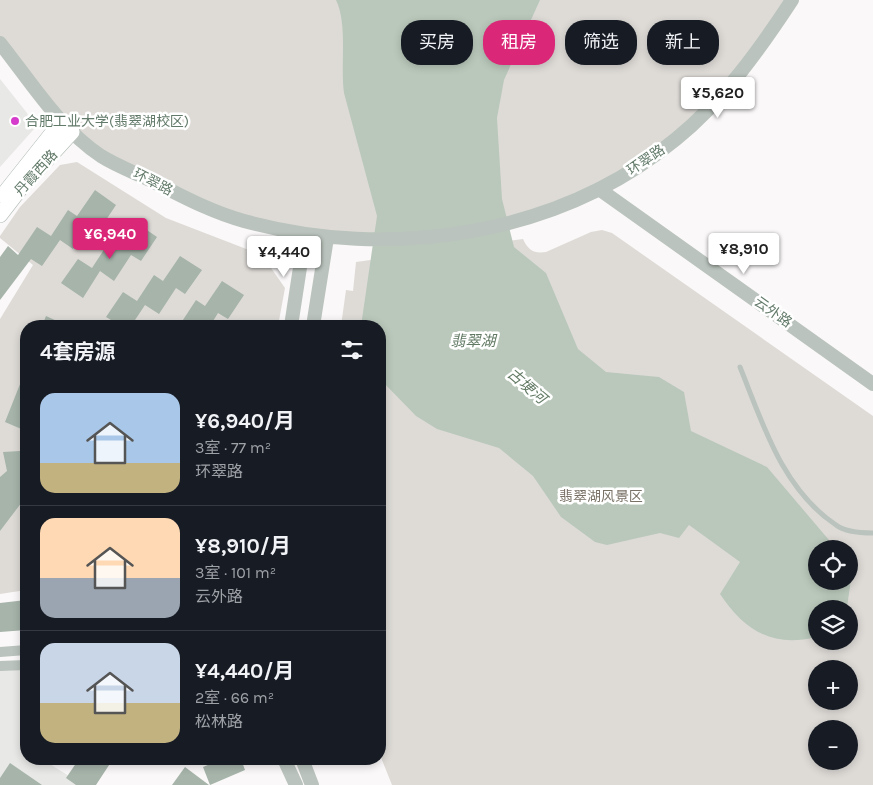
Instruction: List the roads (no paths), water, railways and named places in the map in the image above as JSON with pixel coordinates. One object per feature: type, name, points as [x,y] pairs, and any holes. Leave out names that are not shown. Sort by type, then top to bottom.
[{"type":"main road","name":"丹霞西路","points":[[0,199],[36,150],[61,122]]},
{"type":"main road","name":"丹霞西路","points":[[0,215],[20,188],[72,132]]},
{"type":"street","name":"环翠路","points":[[0,43],[61,122],[101,156],[204,208],[243,221],[327,238],[428,238],[464,233],[531,216],[599,189],[641,166],[696,121],[754,53],[792,0]]},
{"type":"street","name":"云外路","points":[[599,189],[873,384]]},
{"type":"street","points":[[293,320],[305,235]]},
{"type":"street","points":[[315,320],[327,238]]},
{"type":"street","points":[[0,652],[20,650]]},
{"type":"street","points":[[0,666],[20,664]]},
{"type":"street","points":[[287,765],[296,785]]},
{"type":"street","points":[[304,765],[312,785]]},
{"type":"lane","points":[[740,367],[778,458],[799,491],[837,526],[860,533],[873,533]]},
{"type":"water","name":"翡翠湖","points":[[336,0],[540,0],[531,20],[483,20],[483,65],[511,65],[504,80],[497,118],[502,199],[514,247],[546,273],[578,349],[606,372],[659,377],[684,392],[691,431],[767,467],[829,540],[808,540],[808,590],[850,590],[848,600],[808,600],[808,638],[786,640],[773,638],[749,626],[739,617],[720,594],[740,562],[689,525],[679,538],[660,533],[607,545],[595,542],[561,517],[533,476],[499,448],[437,429],[416,416],[386,385],[386,320],[362,320],[377,216],[344,93],[342,21]]},
{"type":"place","name":"合肥工业大学(翡翠湖校区)","points":[[15,121]]},
{"type":"water label","name":"古埂河","points":[[527,386]]},
{"type":"park label","name":"翡翠湖风景区","points":[[601,496]]}]
